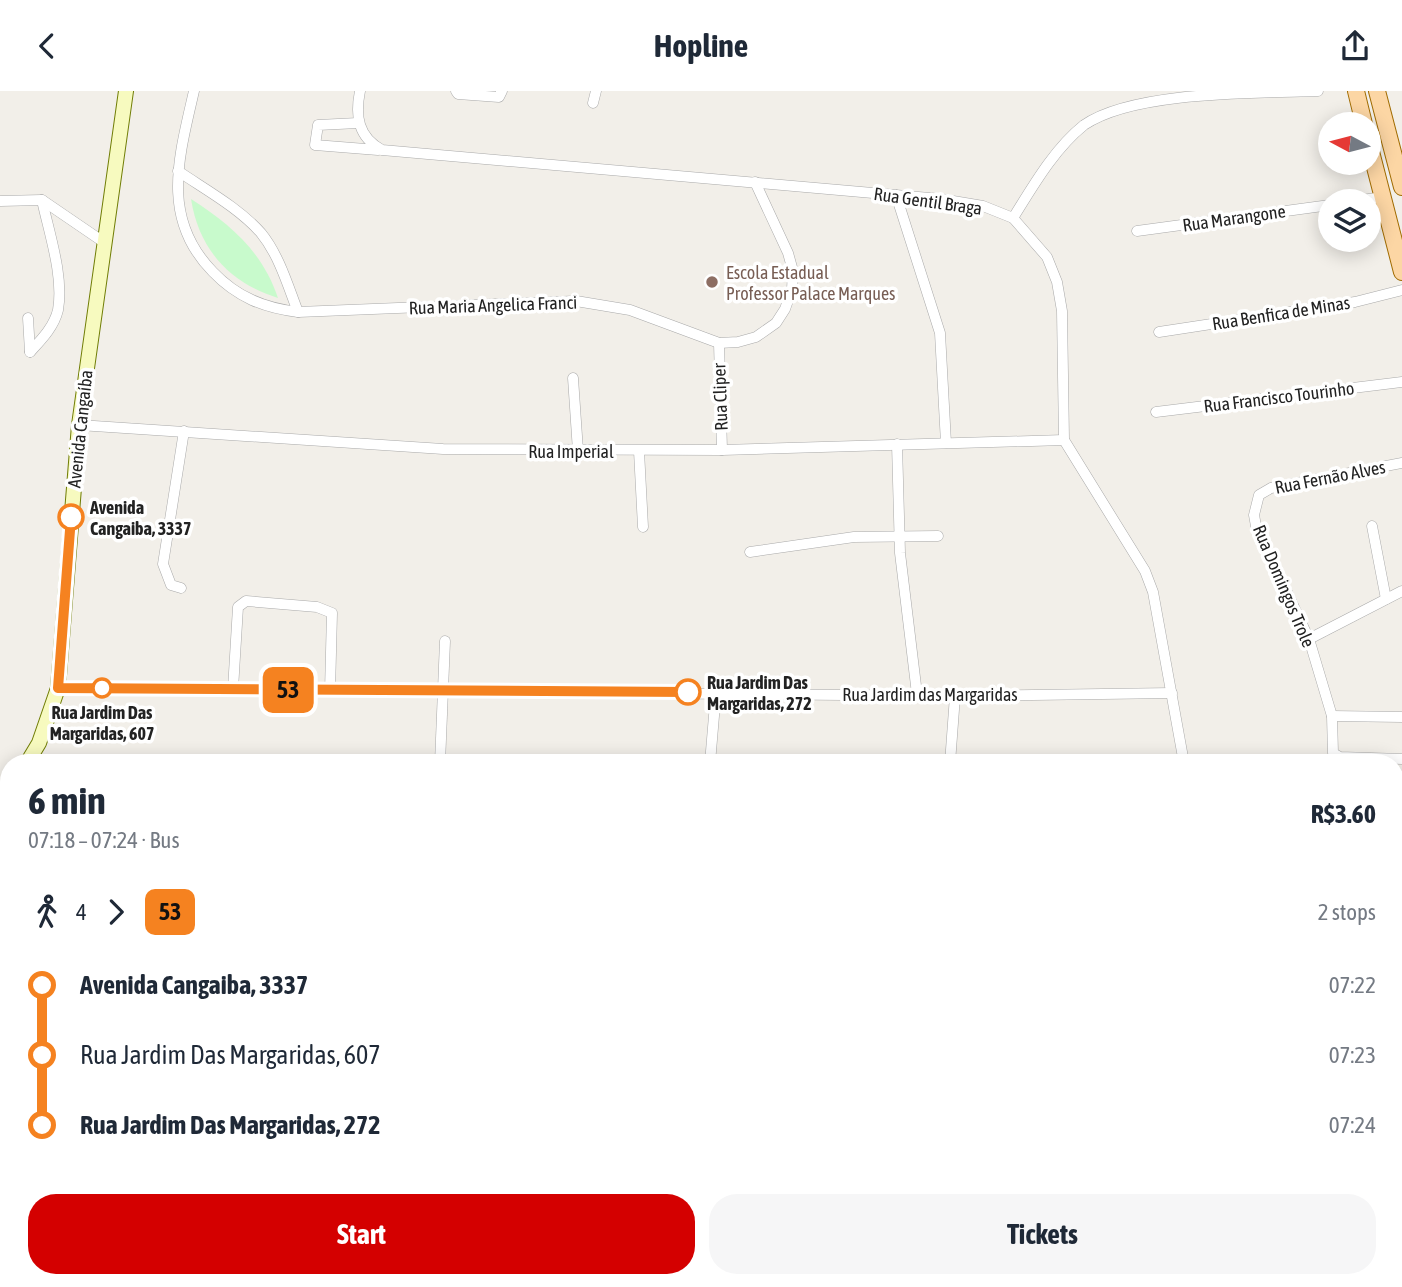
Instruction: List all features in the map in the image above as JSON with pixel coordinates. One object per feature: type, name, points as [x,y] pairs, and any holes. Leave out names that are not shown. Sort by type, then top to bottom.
[{"type":"main road","name":"Avenida Cangaíba","points":[[32,754],[39,743],[58,688],[79,425],[126,91]]},
{"type":"main road","points":[[1356,91],[1361,112]]},
{"type":"main road","points":[[1377,91],[1402,187]]},
{"type":"main road","points":[[1377,175],[1402,272]]},
{"type":"street","points":[[194,91],[178,171],[231,207],[262,234],[284,275],[298,312]]},
{"type":"street","points":[[360,91],[358,123],[372,145],[382,151]]},
{"type":"street","points":[[456,91],[492,99],[499,97],[502,91]]},
{"type":"street","points":[[593,103],[596,91]]},
{"type":"street","points":[[1013,218],[1066,142],[1083,125],[1121,106],[1169,96],[1318,91]]},
{"type":"street","name":"Rua Gentil Braga","points":[[358,123],[317,125],[314,145],[896,195],[984,207],[1013,218],[1047,257],[1057,282],[1062,311],[1064,440]]},
{"type":"street","name":"Rua Maria Angelica Franci","points":[[178,171],[177,195],[182,225],[196,255],[229,289],[268,309],[298,312],[576,301],[630,310],[719,343],[756,337],[776,323],[785,309],[792,289],[793,271],[788,253],[755,182]]},
{"type":"street","points":[[896,195],[940,333],[946,443]]},
{"type":"street","points":[[0,201],[42,199],[105,243]]},
{"type":"street","points":[[28,318],[30,352],[49,330],[58,310],[55,267],[42,199]]},
{"type":"street","name":"Rua Marangone","points":[[1137,231],[1318,207]]},
{"type":"street","name":"Rua Benfica de Minas","points":[[1158,332],[1355,302],[1402,290]]},
{"type":"street","name":"Rua Cliper","points":[[719,343],[722,450]]},
{"type":"street","points":[[573,379],[578,451]]},
{"type":"street","name":"Rua Francisco Tourinho","points":[[1156,412],[1402,382]]},
{"type":"street","name":"Rua Imperial","points":[[79,425],[443,449],[722,450],[1064,440]]},
{"type":"street","points":[[181,588],[171,585],[163,564],[184,431]]},
{"type":"street","points":[[1064,440],[1145,571],[1153,592],[1182,754]]},
{"type":"street","points":[[897,444],[899,537],[918,694]]},
{"type":"street","points":[[639,451],[643,527]]},
{"type":"street","name":"Rua Fernão Alves","points":[[1259,495],[1271,488],[1288,484],[1402,463]]},
{"type":"street","name":"Rua Domingos Trole","points":[[1259,495],[1254,515],[1256,526],[1309,639],[1332,716],[1331,749],[1335,754]]},
{"type":"street","points":[[1372,526],[1386,599]]},
{"type":"street","points":[[750,551],[845,538],[938,536]]},
{"type":"street","points":[[1309,639],[1402,591]]},
{"type":"street","points":[[233,689],[238,607],[246,601],[317,607],[332,613],[330,691]]},
{"type":"street","points":[[440,754],[440,692],[444,641]]},
{"type":"street","name":"Rua Jardim das Margaridas","points":[[58,688],[955,696],[1172,693]]},
{"type":"street","points":[[711,754],[716,692]]},
{"type":"street","points":[[951,754],[955,696]]},
{"type":"street","points":[[1332,716],[1402,716]]},
{"type":"green space","points":[[191,199],[244,241],[263,266],[278,298],[245,283],[219,262],[201,234]]},
{"type":"bus line","name":"53","points":[[71,517],[58,688],[688,692]]},
{"type":"place","name":"Escola Estadual Professor Palace Marques","points":[[712,282]]},
{"type":"place","name":"Avenida Cangaiba, 3337","points":[[71,517]]},
{"type":"place","name":"Rua Jardim Das Margaridas, 607","points":[[102,688]]},
{"type":"place","name":"Rua Jardim Das Margaridas, 272","points":[[688,692]]}]
